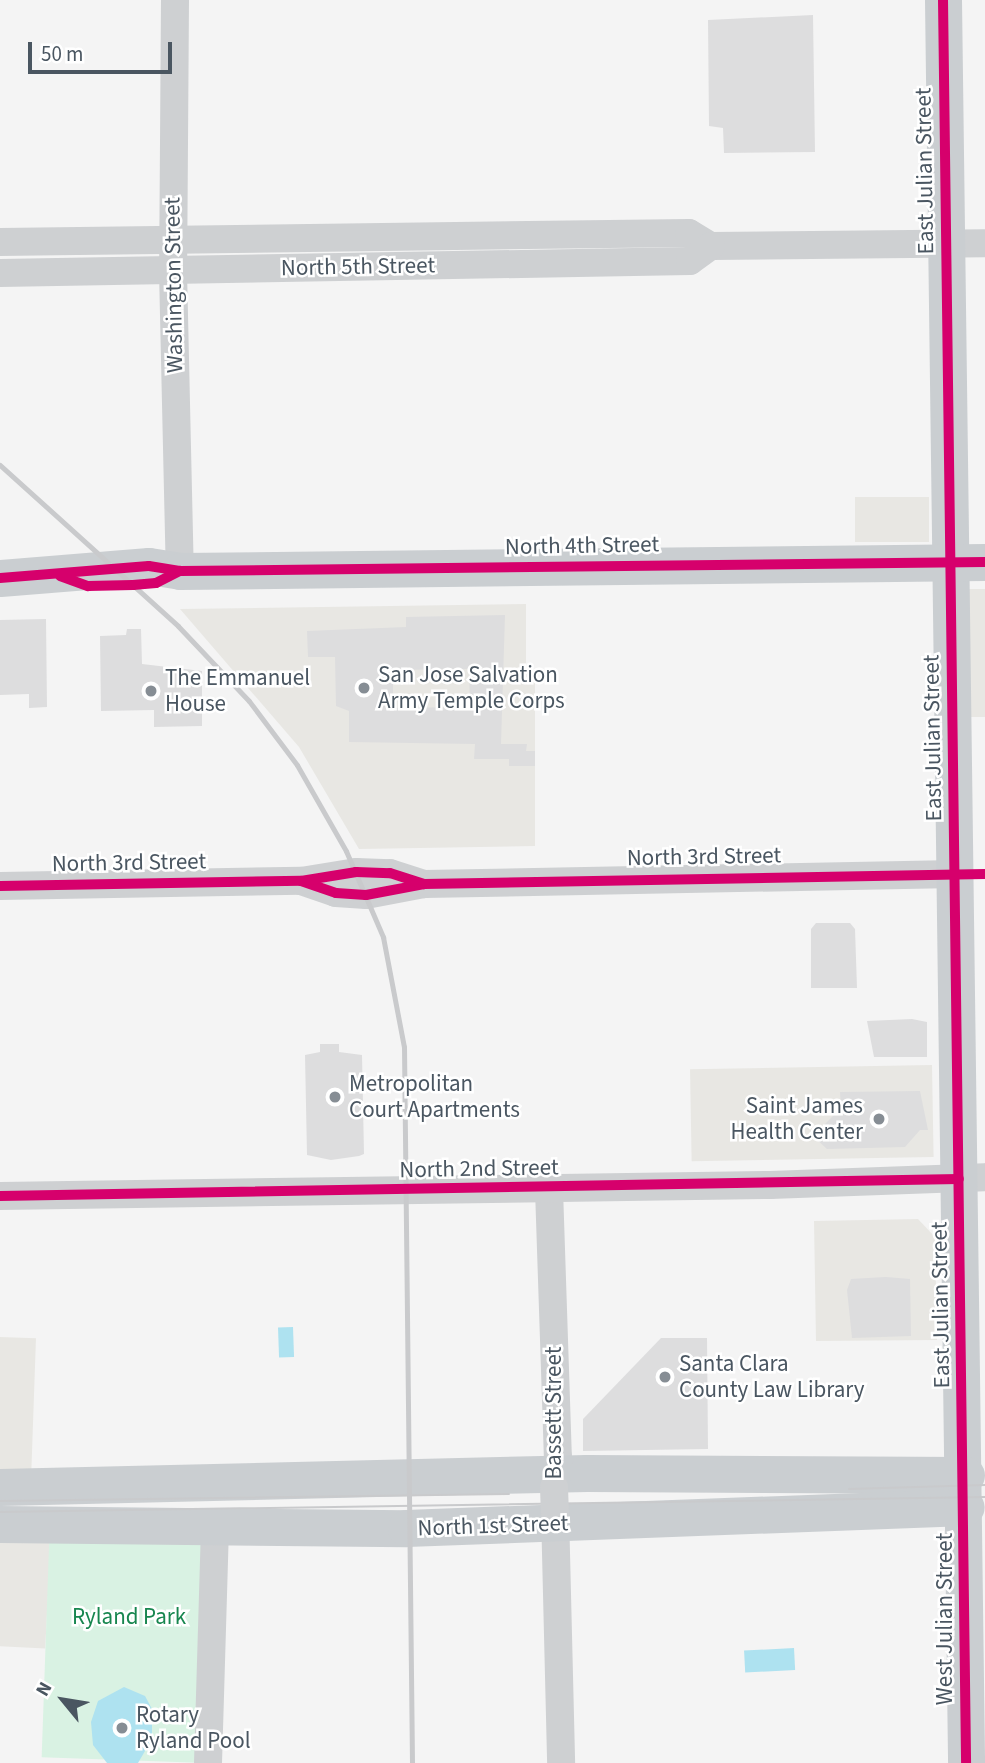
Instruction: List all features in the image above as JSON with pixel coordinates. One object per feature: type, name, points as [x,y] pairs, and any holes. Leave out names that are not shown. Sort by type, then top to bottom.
[{"type":"main road","name":"East Julian Street","points":[[943,0],[947,243],[968,563],[975,1491]]},
{"type":"main road","name":"North 4th Street","points":[[0,578],[60,576],[86,568],[149,566],[180,571],[968,563]]},
{"type":"main road","name":"North 1st Street","points":[[0,1487],[555,1500],[975,1491]]},
{"type":"main road","name":"North 1st Street","points":[[0,1524],[215,1524],[555,1500],[975,1491]]},
{"type":"main road","name":"West Julian Street","points":[[966,1763],[975,1491]]},
{"type":"street","name":"Washington Street","points":[[175,0],[173,271],[180,571]]},
{"type":"street","name":"North 5th Street","points":[[0,243],[689,233],[711,246],[985,243]]},
{"type":"street","name":"North 5th Street","points":[[0,273],[690,261],[711,246]]},
{"type":"street","name":"North 3rd Street","points":[[0,886],[301,881],[336,893],[366,895],[424,884],[971,874]]},
{"type":"street","name":"North 2nd Street","points":[[0,1196],[549,1189],[972,1178]]},
{"type":"street","name":"Bassett Street","points":[[549,1189],[561,1763]]},
{"type":"street","points":[[208,1763],[215,1524]]},
{"type":"shaded area","points":[[855,497],[929,497],[929,542],[855,542]]},
{"type":"shaded area","points":[[967,589],[985,589],[985,717],[967,717]]},
{"type":"shaded area","points":[[526,604],[526,669],[535,670],[535,846],[359,849],[299,747],[180,609]]},
{"type":"shaded area","points":[[932,1065],[934,1157],[692,1161],[690,1069]]},
{"type":"shaded area","points":[[918,1219],[935,1237],[937,1340],[816,1341],[814,1221]]},
{"type":"shaded area","points":[[0,1337],[36,1338],[31,1470],[0,1469]]},
{"type":"shaded area","points":[[0,1536],[51,1539],[45,1649],[0,1646]]},
{"type":"green space","name":"Ryland Park","points":[[50,1516],[207,1521],[199,1763],[42,1757]]},
{"type":"water","points":[[293,1327],[294,1357],[279,1358],[278,1328]]},
{"type":"water","points":[[794,1648],[795,1670],[745,1673],[744,1651]]},
{"type":"water","name":"Rotary Ryland Pool","points":[[124,1687],[145,1696],[152,1709],[152,1739],[138,1763],[107,1763],[93,1745],[91,1722],[98,1701]]},
{"type":"building","points":[[813,15],[815,152],[724,153],[723,128],[709,126],[708,20]]},
{"type":"building","name":"San Jose Salvation Army Temple Corps","points":[[505,615],[501,744],[527,744],[526,751],[535,751],[535,766],[509,766],[509,759],[474,759],[475,744],[349,742],[349,711],[336,706],[335,657],[308,657],[307,631],[406,627],[406,617]],"holes":[[[469,669],[470,707],[393,708],[393,670]]]},
{"type":"building","points":[[46,619],[47,707],[29,708],[29,694],[0,695],[0,620]]},
{"type":"building","name":"The Emmanuel House","points":[[127,629],[141,629],[142,664],[202,671],[202,726],[154,727],[154,710],[101,711],[100,636],[126,635]]},
{"type":"building","points":[[816,923],[850,923],[855,929],[857,988],[811,988],[811,929]]},
{"type":"building","points":[[912,1019],[927,1022],[927,1057],[874,1057],[867,1021]]},
{"type":"building","name":"Metropolitan Court Apartments","points":[[320,1044],[339,1044],[339,1052],[362,1055],[364,1154],[359,1156],[331,1160],[307,1155],[305,1055],[320,1052]]},
{"type":"building","name":"Saint James Health Center","points":[[920,1091],[928,1130],[920,1130],[905,1147],[827,1149],[813,1136],[841,1108],[840,1092]]},
{"type":"building","points":[[851,1279],[910,1279],[911,1336],[852,1338],[847,1290]]},
{"type":"building","name":"Santa Clara County Law Library","points":[[661,1338],[707,1338],[708,1449],[583,1451],[583,1419]]},
{"type":"tram line","points":[[849,1489],[985,1485]]},
{"type":"tram line","points":[[0,1501],[509,1494]]},
{"type":"tram line","points":[[0,1512],[985,1497]]},
{"type":"railway","points":[[0,465],[178,626],[249,701],[297,765],[346,851],[383,937],[404,1047],[412,1763]]},
{"type":"cycle path","points":[[943,0],[966,1763]]},
{"type":"cycle path","points":[[0,578],[149,566],[180,571],[985,562]]},
{"type":"cycle path","points":[[60,576],[88,586],[133,585],[156,583],[180,571]]},
{"type":"cycle path","points":[[0,886],[301,881],[356,872],[390,873],[424,884]]},
{"type":"cycle path","points":[[301,881],[336,893],[366,895],[424,884],[985,874]]},
{"type":"cycle path","points":[[0,1196],[959,1179]]},
{"type":"place","name":"San Jose Salvation Army Temple Corps","points":[[364,688]]},
{"type":"place","name":"The Emmanuel House","points":[[151,691]]},
{"type":"place","name":"Metropolitan Court Apartments","points":[[335,1097]]},
{"type":"place","name":"Saint James Health Center","points":[[879,1119]]},
{"type":"place","name":"Santa Clara County Law Library","points":[[665,1377]]},
{"type":"place","name":"Rotary Ryland Pool","points":[[122,1728]]}]
